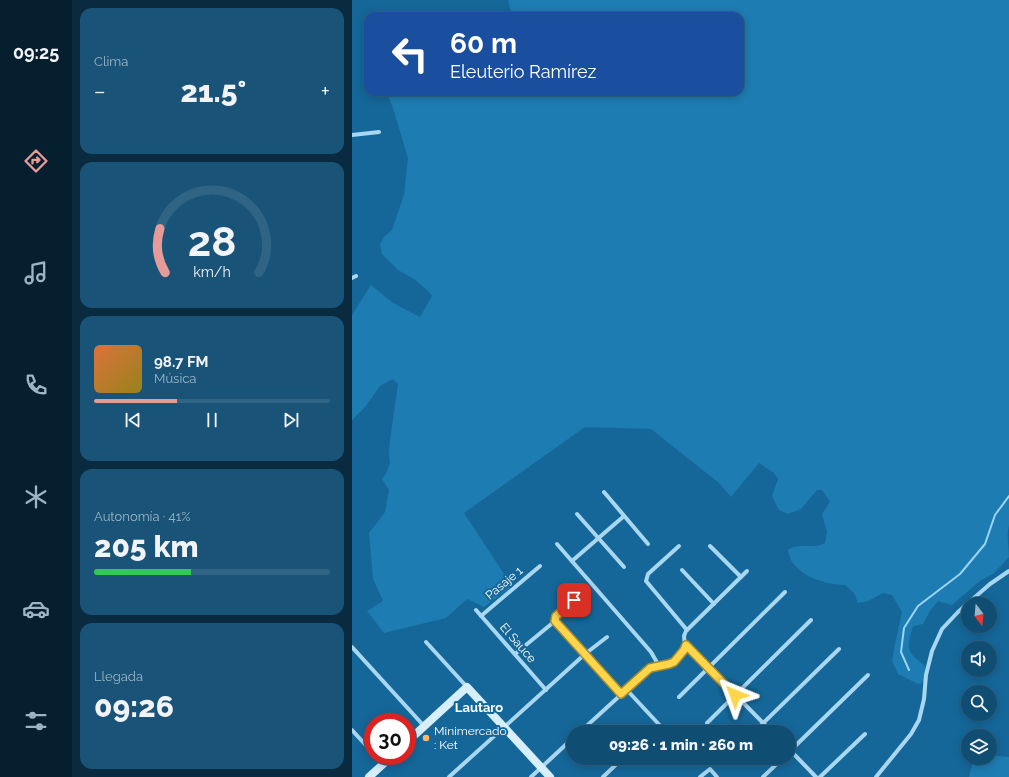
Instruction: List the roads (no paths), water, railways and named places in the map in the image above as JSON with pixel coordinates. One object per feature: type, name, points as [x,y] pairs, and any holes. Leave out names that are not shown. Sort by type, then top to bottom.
[{"type":"street","points":[[352,135],[378,132]]},
{"type":"street","points":[[604,492],[648,544]]},
{"type":"street","points":[[577,514],[624,567]]},
{"type":"street","points":[[572,561],[624,516]]},
{"type":"street","points":[[557,544],[651,652],[659,666]]},
{"type":"street","points":[[679,546],[648,574],[646,581],[687,630]]},
{"type":"street","points":[[710,546],[741,577]]},
{"type":"street","name":"Pasaje 1","points":[[481,616],[540,566]]},
{"type":"street","points":[[682,570],[714,604]]},
{"type":"street","points":[[747,571],[687,630],[684,636],[686,645],[763,723],[839,649]]},
{"type":"street","points":[[876,777],[911,734],[919,720],[924,699],[926,675],[932,651],[942,630],[958,612],[990,584],[1009,571]]},
{"type":"street","points":[[678,697],[785,592]]},
{"type":"street","points":[[515,654],[555,621],[556,616],[574,600]]},
{"type":"street","name":"El Sauce","points":[[476,610],[546,690]]},
{"type":"street","points":[[707,723],[811,620]]},
{"type":"street","points":[[555,621],[621,694]]},
{"type":"street","points":[[449,777],[585,654],[607,637]]},
{"type":"street","points":[[426,642],[550,777]]},
{"type":"street","points":[[588,725],[648,670],[653,667],[674,662],[684,650],[686,645]]},
{"type":"street","points":[[352,647],[424,726]]},
{"type":"street","points":[[796,744],[868,675]]},
{"type":"street","points":[[416,734],[467,687]]},
{"type":"street","points":[[626,689],[659,724]]},
{"type":"street","points":[[352,730],[364,743]]},
{"type":"street","points":[[820,777],[865,734]]},
{"type":"street","points":[[531,777],[566,745]]},
{"type":"street","points":[[796,758],[816,777]]},
{"type":"street","points":[[369,777],[382,765]]},
{"type":"street","points":[[603,777],[616,765]]},
{"type":"street","points":[[763,777],[776,765]]},
{"type":"street","points":[[700,777],[710,769],[717,777]]},
{"type":"waterway","points":[[909,670],[901,652],[904,628],[918,606],[960,574],[985,544],[995,515],[1009,496]]},
{"type":"place","name":"Minimercado : Ket","points":[[426,738]]},
{"type":"district","name":"Lautaro","points":[[479,707]]}]
